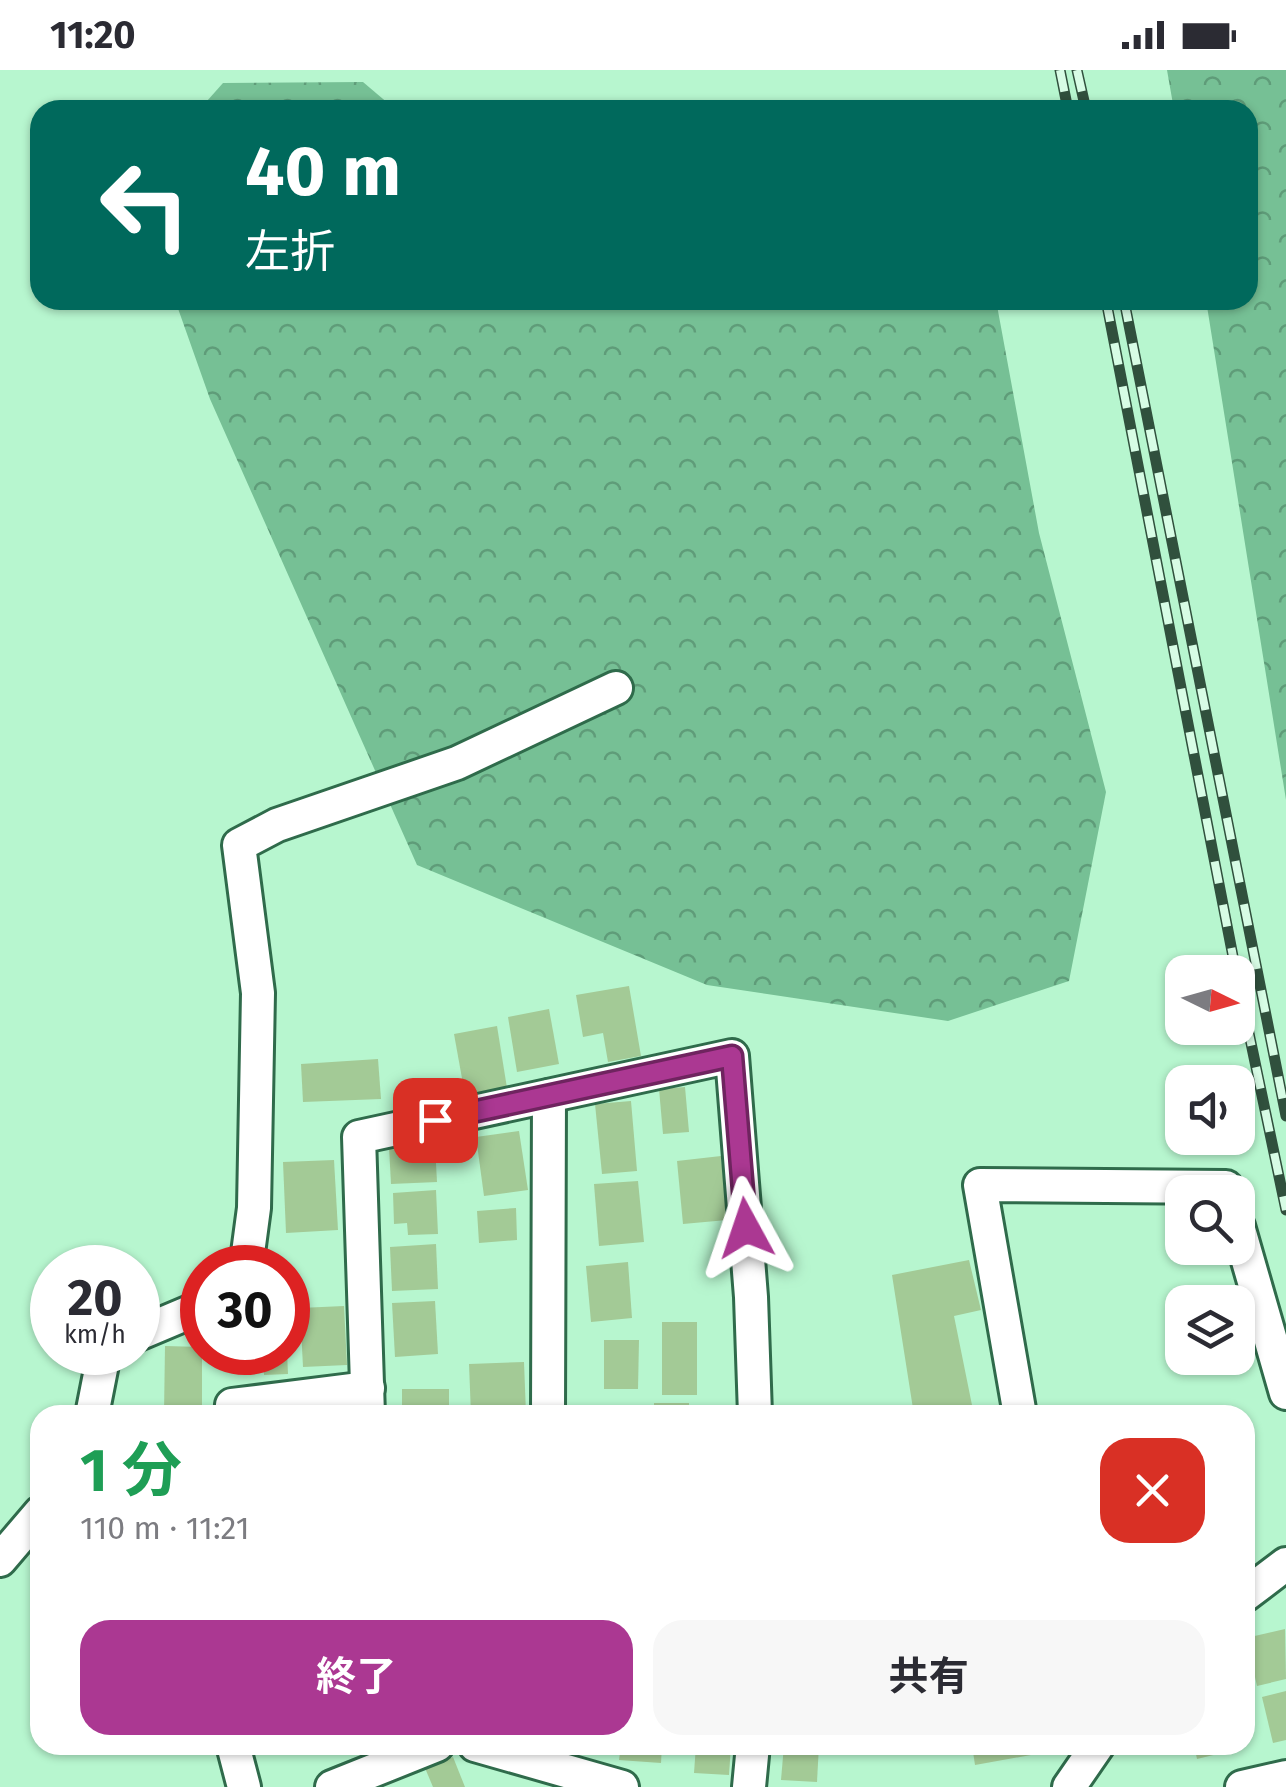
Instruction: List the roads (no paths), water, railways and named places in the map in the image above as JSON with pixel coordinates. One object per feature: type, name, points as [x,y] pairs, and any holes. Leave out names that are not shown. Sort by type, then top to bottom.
[{"type":"street","points":[[249,1245],[254,1208],[258,993],[238,845],[277,825],[457,762],[616,688]]},
{"type":"street","points":[[232,1405],[368,1402],[358,1136],[732,1056],[751,1296],[755,1405]]},
{"type":"street","points":[[548,1405],[549,1096]]},
{"type":"street","points":[[1018,1405],[980,1186],[1165,1186]]},
{"type":"street","points":[[1249,1265],[1286,1393]]},
{"type":"street","points":[[94,1405],[99,1375]]},
{"type":"street","points":[[0,1560],[30,1525]]},
{"type":"street","points":[[1255,1587],[1286,1564]]},
{"type":"street","points":[[235,1755],[244,1787]]},
{"type":"street","points":[[749,1787],[752,1755]]},
{"type":"street","points":[[332,1787],[363,1758]]},
{"type":"street","points":[[561,1759],[622,1787]]},
{"type":"street","points":[[1242,1787],[1286,1777]]},
{"type":"railway","points":[[1060,70],[1066,100]]},
{"type":"railway","points":[[1077,70],[1084,100]]},
{"type":"railway","points":[[1108,310],[1233,955]]},
{"type":"railway","points":[[1126,310],[1286,1116]]},
{"type":"railway","points":[[1251,1045],[1286,1210]]}]
